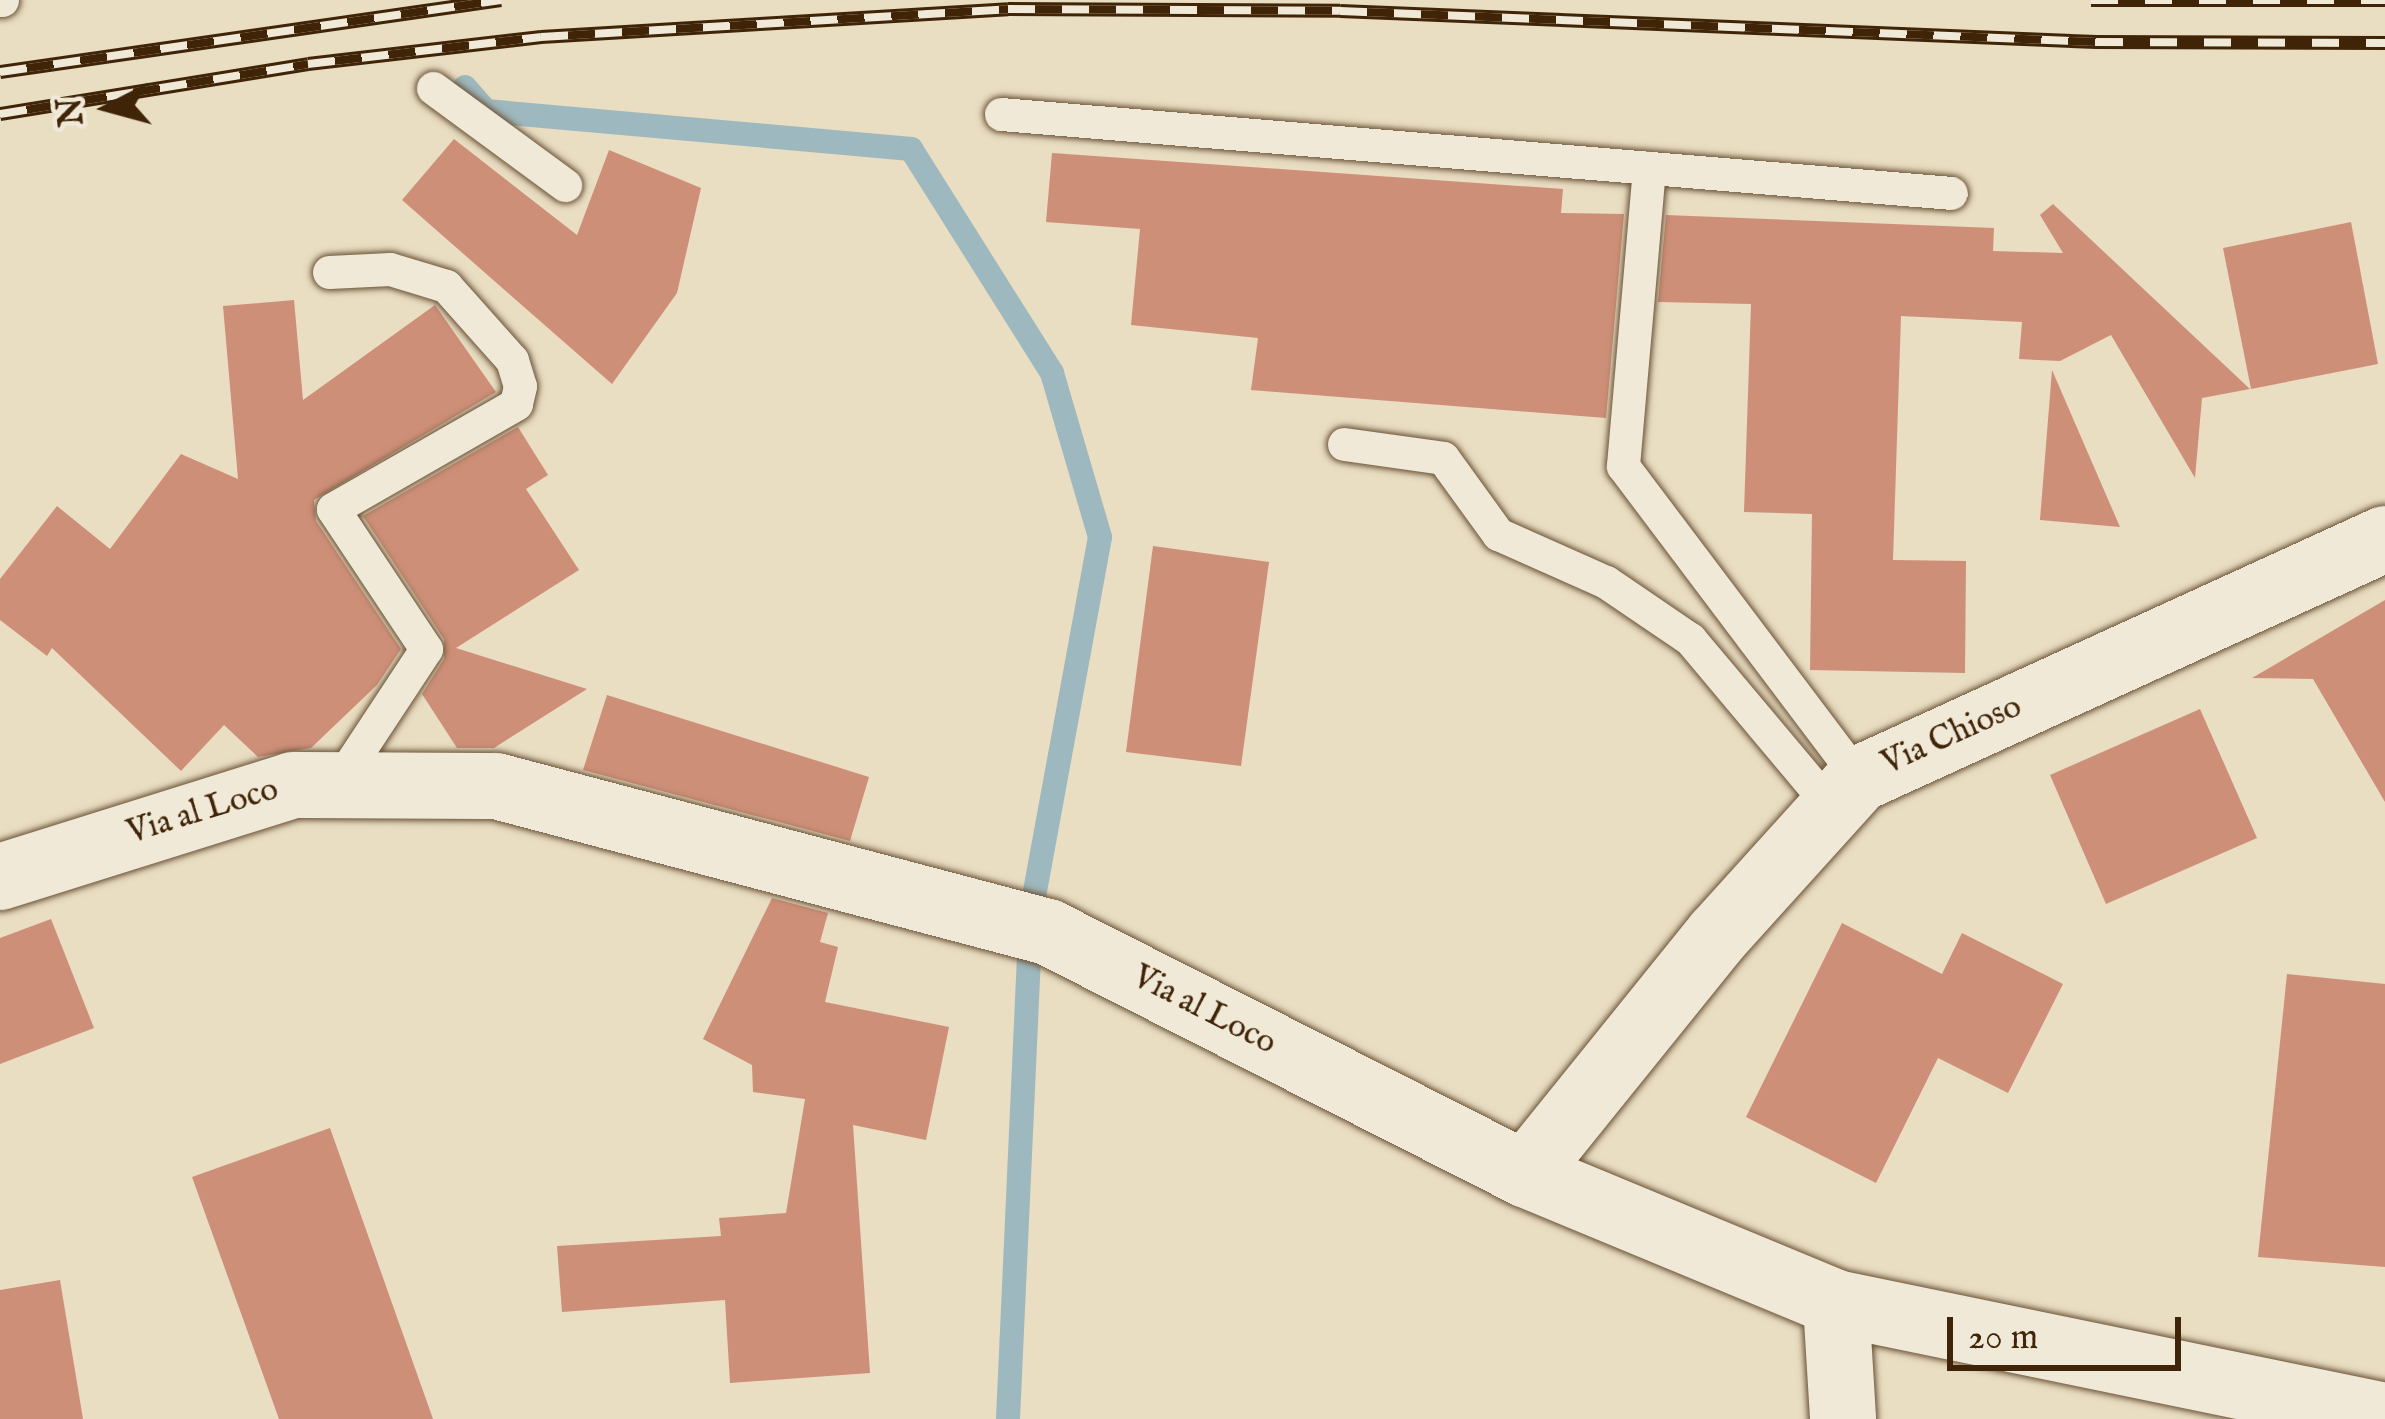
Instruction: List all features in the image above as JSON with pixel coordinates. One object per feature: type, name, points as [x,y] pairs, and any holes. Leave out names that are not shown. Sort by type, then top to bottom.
[{"type":"street","name":"Via Chioso","points":[[1525,1174],[1846,793],[2385,539]]},
{"type":"street","name":"Via al Loco","points":[[0,877],[248,793],[339,781],[496,786],[1026,923],[1525,1174],[1836,1303],[2385,1416]]},
{"type":"street","points":[[1836,1303],[1843,1419]]},
{"type":"lane","points":[[433,88],[566,185]]},
{"type":"lane","points":[[1001,114],[1951,193]]},
{"type":"lane","points":[[1649,168],[1623,466],[1846,793]]},
{"type":"lane","points":[[329,272],[390,269],[446,286],[512,359],[520,386],[515,404],[333,509],[426,650],[339,781]]},
{"type":"lane","points":[[1344,444],[1443,458],[1498,534],[1606,582],[1690,639],[1846,793]]},
{"type":"building","points":[[454,139],[577,235],[609,150],[701,188],[677,293],[612,384],[402,200]]},
{"type":"building","points":[[1052,153],[1563,189],[1561,213],[1624,214],[1606,418],[1251,390],[1258,338],[1131,325],[1140,229],[1046,222]]},
{"type":"building","points":[[2053,204],[2250,389],[2202,398],[2195,478],[2111,335],[2060,361],[2019,359],[2022,322],[1901,316],[1893,560],[1966,561],[1965,673],[1810,670],[1812,514],[1744,512],[1751,304],[1658,302],[1666,215],[1994,228],[1993,251],[2063,253],[2040,215]]},
{"type":"building","points":[[2351,222],[2378,364],[2251,389],[2223,248]]},
{"type":"building","points":[[294,300],[303,400],[435,305],[496,392],[314,500],[316,521],[401,649],[377,685],[311,748],[258,757],[224,725],[181,771],[52,648],[47,656],[0,620],[0,579],[57,506],[110,549],[181,454],[238,479],[223,306]]},
{"type":"building","points":[[2052,370],[2120,527],[2040,520]]},
{"type":"building","points":[[518,427],[548,475],[526,489],[579,570],[456,648],[587,689],[494,748],[457,748],[422,694],[444,659],[444,639],[363,516]]},
{"type":"building","points":[[1153,546],[1269,562],[1241,766],[1126,752]]},
{"type":"building","points":[[2385,600],[2385,802],[2313,679],[2252,678]]},
{"type":"building","points":[[607,695],[869,777],[850,841],[583,770]]},
{"type":"building","points":[[2200,709],[2257,838],[2106,904],[2050,775]]},
{"type":"building","points":[[772,898],[828,913],[820,942],[838,947],[825,1002],[949,1027],[926,1140],[853,1125],[870,1373],[730,1383],[725,1300],[562,1312],[557,1246],[721,1236],[719,1218],[786,1213],[805,1099],[753,1092],[752,1065],[703,1039]]},
{"type":"building","points":[[51,919],[94,1028],[0,1064],[0,938]]},
{"type":"building","points":[[1842,923],[1942,974],[1962,933],[2063,984],[2008,1093],[1938,1058],[1876,1183],[1746,1117]]},
{"type":"building","points":[[2287,974],[2385,984],[2385,1267],[2258,1257]]},
{"type":"building","points":[[330,1128],[433,1419],[279,1419],[192,1177]]},
{"type":"building","points":[[60,1280],[83,1419],[0,1419],[0,1290]]},
{"type":"waterway","points":[[465,87],[486,111],[911,149],[1052,373],[1100,537],[1031,912],[1008,1419]]},
{"type":"railway","points":[[0,72],[501,0]]},
{"type":"railway","points":[[2091,0],[2385,0]]},
{"type":"railway","points":[[0,114],[308,64],[541,37],[1008,9],[1340,11],[2096,42],[2385,43]]}]
